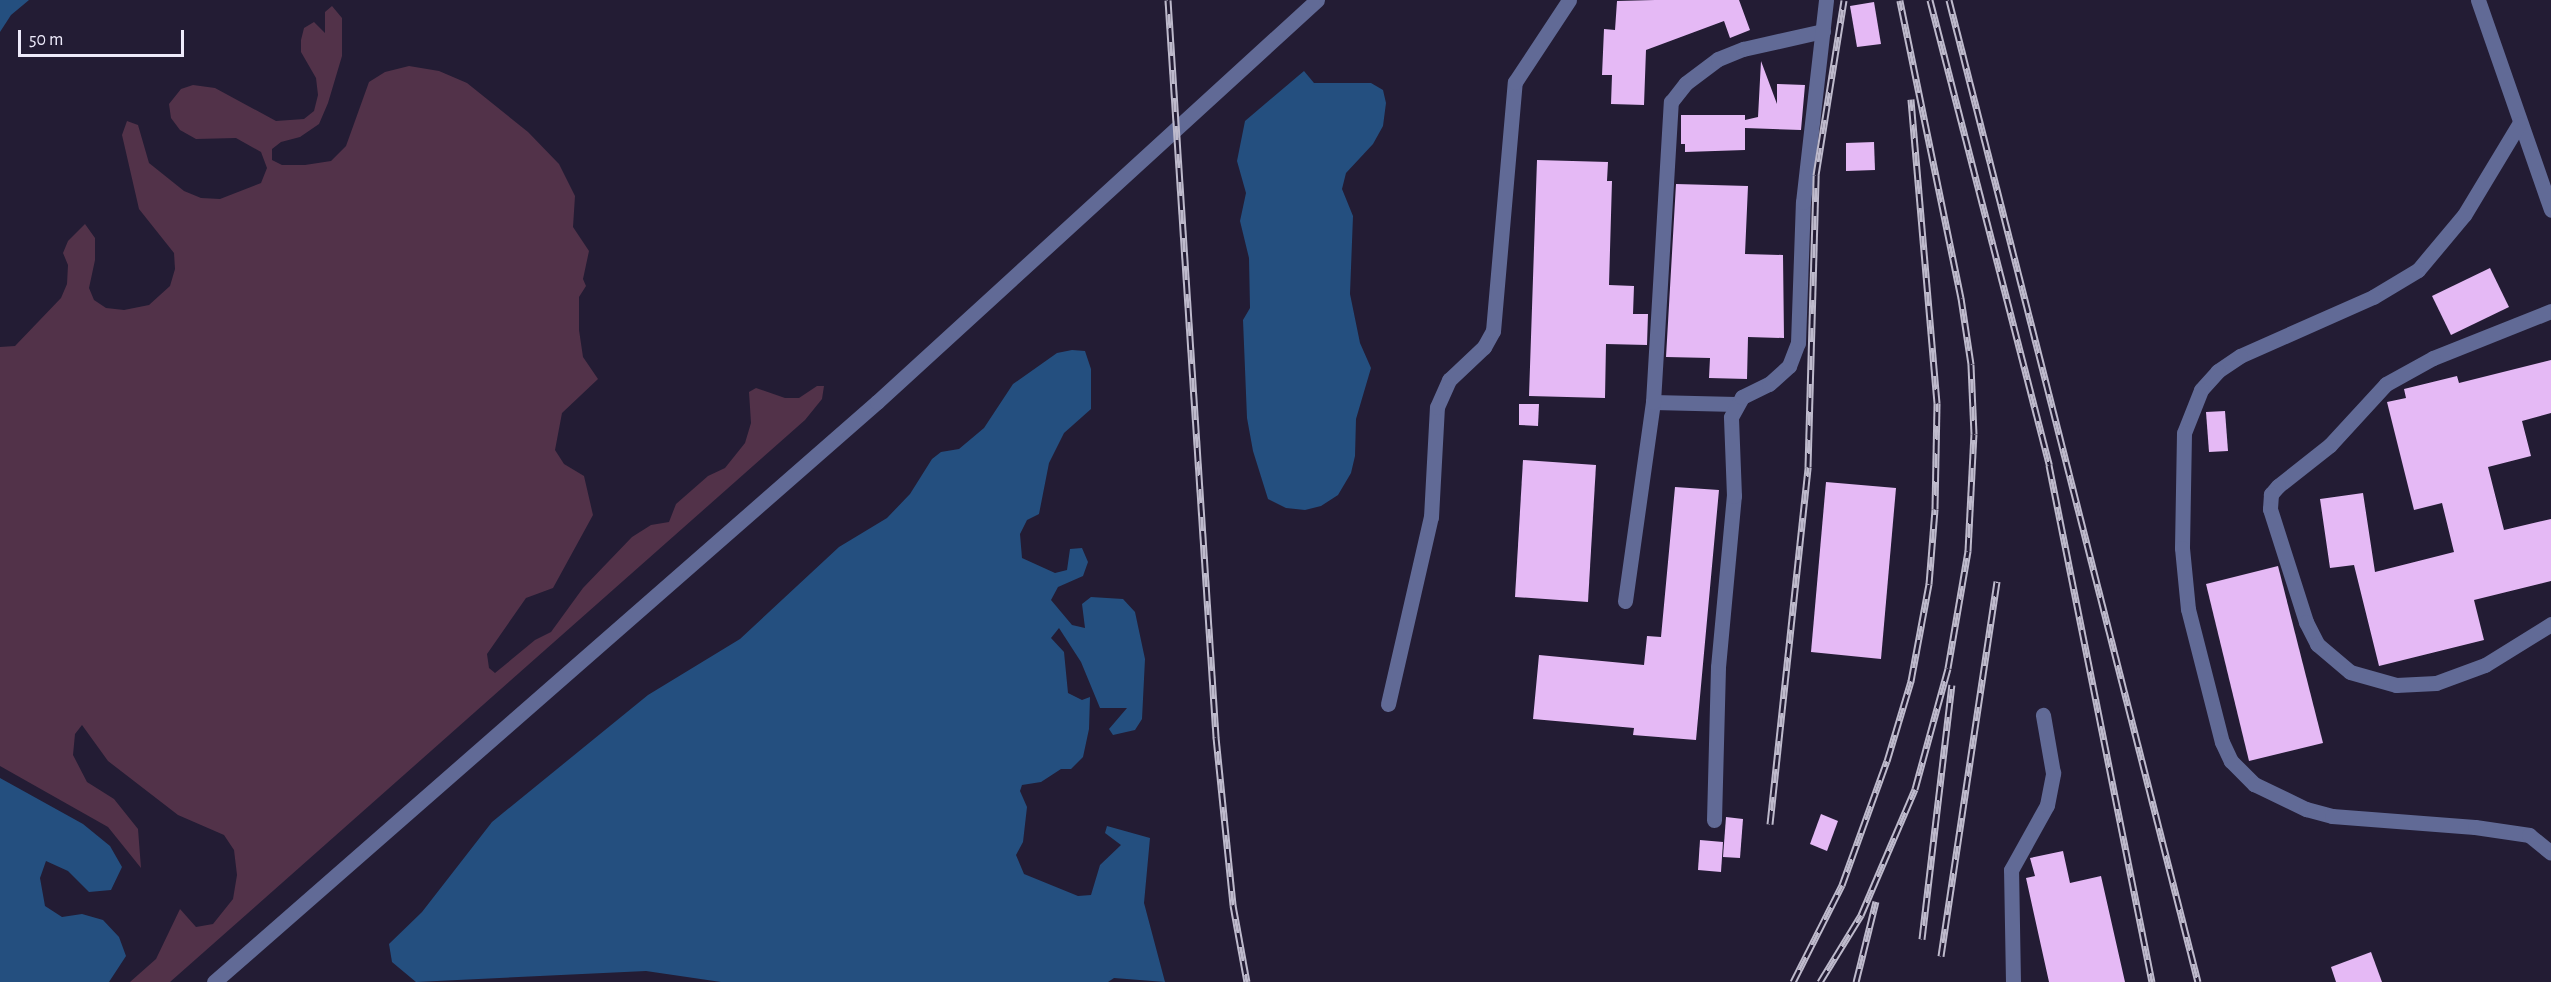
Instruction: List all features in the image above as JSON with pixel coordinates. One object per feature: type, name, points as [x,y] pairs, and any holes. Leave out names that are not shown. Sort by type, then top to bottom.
[{"type":"street","points":[[214,982],[877,402],[1317,0]]},
{"type":"street","points":[[1388,704],[1431,517],[1437,407],[1449,380],[1484,347],[1493,331],[1515,82],[1569,0]]},
{"type":"street","points":[[1714,820],[1719,667],[1734,496],[1731,417],[1736,404],[1750,390],[1780,376],[1794,357],[1798,343],[1803,202],[1826,0]]},
{"type":"street","points":[[2478,0],[2519,124],[2547,182],[2551,210]]},
{"type":"street","points":[[1625,601],[1653,402],[1671,102],[1686,83],[1726,55],[1823,31]]},
{"type":"street","points":[[2519,124],[2464,215],[2418,270],[2373,297],[2240,356],[2218,371],[2201,390],[2184,433],[2182,548],[2188,609],[2222,742],[2231,761],[2254,784],[2306,809],[2332,816],[2475,827],[2529,835],[2551,853]]},
{"type":"street","points":[[2551,311],[2433,358],[2386,384],[2331,445],[2278,486],[2271,494],[2270,509],[2306,622],[2322,649],[2350,672],[2397,685],[2436,683],[2485,665],[2551,624]]},
{"type":"street","points":[[1653,402],[1736,404]]},
{"type":"street","points":[[2013,981],[2008,905],[2015,857],[2040,818],[2050,793],[2050,749],[2043,715]]},
{"type":"shaded area","points":[[332,6],[342,18],[342,56],[328,103],[319,124],[300,137],[281,142],[272,149],[272,160],[282,165],[305,165],[331,161],[346,146],[369,82],[385,72],[409,66],[439,71],[467,83],[528,132],[559,164],[575,196],[573,227],[589,251],[583,279],[586,286],[579,297],[579,330],[583,357],[598,379],[562,413],[555,450],[564,464],[584,476],[593,515],[553,588],[526,598],[487,654],[489,668],[495,673],[535,640],[551,632],[583,588],[632,537],[651,525],[669,522],[676,504],[708,476],[725,468],[745,443],[751,423],[749,392],[756,388],[785,398],[799,398],[817,386],[824,386],[822,399],[805,420],[170,982],[130,982],[156,959],[180,909],[196,927],[213,924],[233,899],[237,875],[234,850],[224,835],[178,815],[108,761],[82,725],[75,734],[73,755],[87,782],[114,799],[138,829],[141,868],[108,827],[0,766],[0,347],[15,346],[61,298],[67,284],[68,265],[63,253],[68,241],[85,224],[95,238],[95,260],[89,288],[94,300],[106,308],[124,310],[149,305],[170,286],[175,269],[174,253],[139,209],[122,135],[127,121],[138,125],[149,163],[184,191],[201,198],[220,199],[261,183],[267,168],[261,152],[236,138],[196,139],[180,130],[171,118],[169,104],[181,89],[193,85],[215,88],[276,121],[304,119],[314,111],[318,95],[316,78],[301,52],[301,40],[304,28],[314,22],[325,33],[325,12]]},
{"type":"water","points":[[0,0],[29,0],[11,15],[0,32]]},
{"type":"water","points":[[1304,71],[1314,83],[1371,83],[1383,90],[1386,103],[1383,126],[1373,144],[1346,173],[1342,189],[1353,216],[1350,294],[1360,343],[1371,368],[1356,419],[1355,456],[1351,473],[1338,495],[1321,506],[1305,510],[1286,508],[1268,499],[1253,451],[1247,418],[1243,320],[1250,308],[1249,258],[1240,221],[1246,193],[1237,161],[1245,121]]},
{"type":"water","points":[[1072,350],[1085,351],[1091,369],[1091,409],[1064,433],[1049,463],[1039,514],[1027,520],[1020,534],[1022,558],[1055,573],[1067,570],[1070,549],[1082,548],[1088,562],[1083,576],[1058,587],[1051,600],[1072,625],[1085,628],[1082,604],[1091,597],[1123,599],[1135,612],[1145,659],[1142,719],[1135,730],[1113,735],[1109,729],[1127,708],[1100,708],[1081,662],[1059,628],[1051,638],[1064,652],[1068,693],[1082,700],[1090,697],[1089,729],[1083,757],[1071,769],[1061,769],[1041,782],[1022,785],[1020,791],[1027,807],[1023,842],[1016,855],[1024,874],[1078,896],[1091,895],[1100,865],[1121,845],[1105,833],[1107,826],[1150,838],[1144,903],[1165,982],[1114,978],[1108,982],[721,982],[646,971],[416,982],[392,962],[389,944],[422,912],[492,822],[648,695],[740,639],[839,547],[887,518],[910,494],[932,459],[941,452],[959,449],[984,428],[1013,384],[1057,353]]},
{"type":"water","points":[[0,778],[83,824],[110,846],[122,867],[111,890],[89,892],[68,871],[46,861],[40,878],[45,906],[62,917],[82,914],[103,920],[119,937],[126,956],[109,982],[0,982]]},
{"type":"building","points":[[1739,0],[1750,30],[1730,38],[1724,21],[1646,50],[1644,105],[1611,104],[1612,75],[1602,75],[1604,29],[1615,30],[1617,1]]},
{"type":"building","points":[[1874,2],[1881,44],[1857,47],[1850,6]]},
{"type":"building","points":[[1761,61],[1777,104],[1777,84],[1805,85],[1801,130],[1745,128],[1745,150],[1685,152],[1685,144],[1681,144],[1681,115],[1745,115],[1745,120],[1758,117]]},
{"type":"building","points":[[1874,142],[1875,170],[1846,171],[1846,143]]},
{"type":"building","points":[[1537,160],[1608,162],[1607,181],[1612,181],[1609,285],[1634,286],[1633,314],[1648,314],[1647,345],[1606,344],[1605,398],[1529,396]]},
{"type":"building","points":[[1676,184],[1748,186],[1745,254],[1783,255],[1784,338],[1748,337],[1747,379],[1709,378],[1710,358],[1666,357]]},
{"type":"building","points":[[2490,268],[2509,307],[2451,335],[2432,296]]},
{"type":"building","points":[[2551,360],[2551,413],[2522,421],[2531,456],[2488,467],[2504,530],[2551,519],[2551,581],[2474,600],[2484,640],[2379,666],[2354,565],[2330,568],[2320,499],[2363,493],[2375,572],[2454,552],[2442,503],[2414,510],[2387,402],[2406,398],[2404,389],[2457,376],[2459,383]]},
{"type":"building","points":[[1519,404],[1539,404],[1538,426],[1519,425]]},
{"type":"building","points":[[2225,411],[2228,451],[2209,452],[2206,412]]},
{"type":"building","points":[[1523,460],[1596,465],[1588,602],[1515,597]]},
{"type":"building","points":[[1826,482],[1896,488],[1881,659],[1811,652]]},
{"type":"building","points":[[1675,487],[1719,490],[1696,740],[1633,735],[1634,728],[1533,719],[1539,655],[1644,665],[1647,636],[1661,637]]},
{"type":"building","points":[[2278,566],[2323,743],[2249,761],[2206,584]]},
{"type":"building","points":[[1821,814],[1838,821],[1827,851],[1810,844]]},
{"type":"building","points":[[1726,817],[1743,819],[1740,858],[1723,857]]},
{"type":"building","points":[[1700,840],[1723,842],[1721,872],[1698,870]]},
{"type":"building","points":[[2063,851],[2070,883],[2101,876],[2125,982],[2049,982],[2026,878],[2035,876],[2030,858]]},
{"type":"building","points":[[2371,952],[2382,982],[2336,982],[2331,967]]},
{"type":"railway","points":[[1168,0],[1216,737],[1233,905],[1247,982]]},
{"type":"railway","points":[[1770,824],[1808,467],[1816,175],[1844,0]]},
{"type":"railway","points":[[1820,982],[1861,915],[1915,789],[1948,668],[1968,551],[1974,434],[1971,364],[1961,298],[1900,0]]},
{"type":"railway","points":[[1930,0],[2049,465],[2152,982]]},
{"type":"railway","points":[[1949,0],[2198,982]]},
{"type":"railway","points":[[1793,982],[1842,885],[1887,761],[1911,681],[1929,584],[1935,509],[1937,403],[1911,99]]},
{"type":"railway","points":[[1941,956],[1997,581]]},
{"type":"railway","points":[[1922,939],[1952,685]]},
{"type":"railway","points":[[1856,982],[1876,901]]}]
